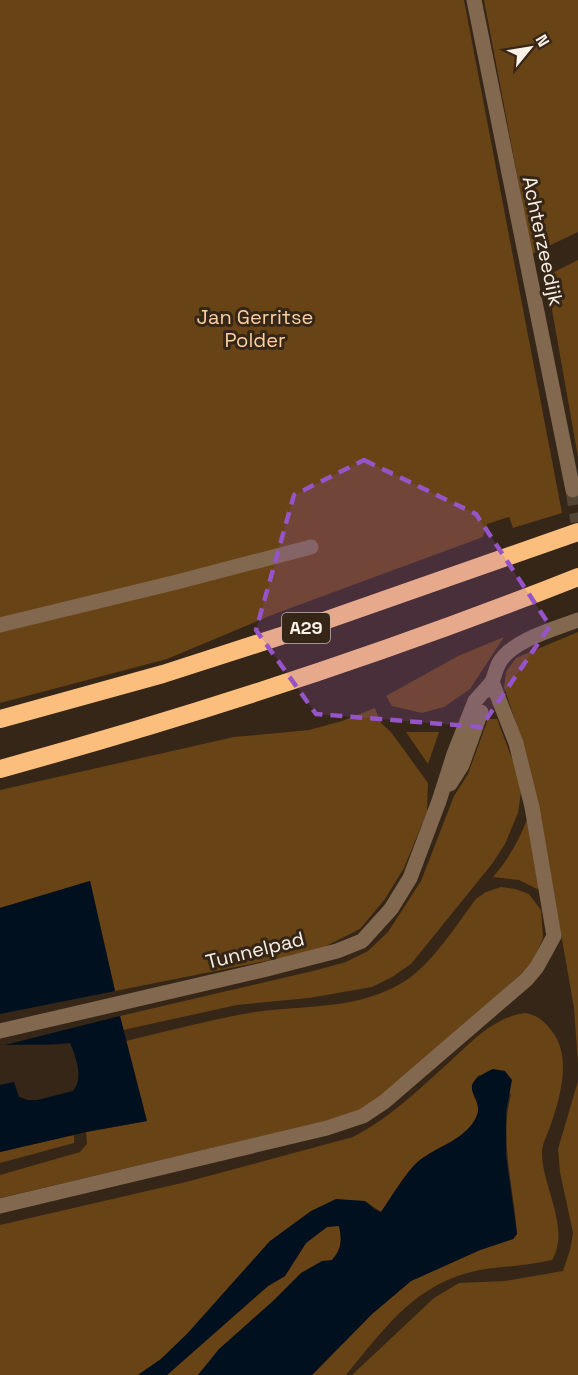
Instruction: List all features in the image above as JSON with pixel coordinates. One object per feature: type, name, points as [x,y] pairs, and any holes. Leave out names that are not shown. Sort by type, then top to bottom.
[{"type":"highway","name":"A29","points":[[0,719],[163,674],[284,635],[578,532]]},
{"type":"highway","name":"A29","points":[[0,769],[154,726],[366,657],[468,621],[578,577]]},
{"type":"street","name":"Achterzeedijk","points":[[474,0],[573,490]]},
{"type":"street","points":[[0,625],[311,547]]},
{"type":"street","name":"Tunnelpad","points":[[0,1031],[263,970],[351,947],[362,940],[402,892],[439,801],[454,754],[475,701],[492,682],[506,654],[518,644],[578,620]]},
{"type":"street","points":[[0,1206],[327,1128],[363,1116],[384,1102],[527,980],[554,936],[539,841],[516,743],[492,682]]},
{"type":"highlighted area","points":[[364,460],[476,514],[550,626],[481,727],[316,714],[256,630],[294,495]]},
{"type":"green space","name":"Jan Gerritse Polder","points":[[0,0],[464,0],[562,513],[513,528],[509,517],[487,524],[483,537],[277,613],[167,659],[0,703]]},
{"type":"green space","points":[[484,0],[578,0],[578,232],[532,254]]},
{"type":"green space","points":[[578,260],[578,457],[546,276]]},
{"type":"green space","points":[[578,632],[578,1064],[574,1008],[538,802],[526,753],[504,687],[506,672],[516,658]]},
{"type":"green space","points":[[504,637],[470,689],[444,707],[422,713],[392,706],[386,696],[458,656]]},
{"type":"green space","points":[[375,708],[381,723],[391,732],[428,783],[427,812],[404,868],[385,899],[360,929],[316,951],[115,991],[90,881],[0,908],[0,790],[234,737],[309,730],[342,721]]},
{"type":"green space","points":[[488,719],[497,719],[517,772],[521,792],[518,813],[505,844],[492,864],[411,964],[372,987],[309,998],[237,1005],[123,1030],[120,1016],[317,970],[346,962],[368,951],[388,932],[421,881],[454,796],[468,774]]},
{"type":"green space","points":[[406,732],[439,732],[428,764]]},
{"type":"green space","points":[[527,820],[539,890],[519,880],[493,877],[512,850]]},
{"type":"green space","points":[[501,887],[529,894],[541,910],[543,938],[531,965],[422,1063],[363,1110],[343,1117],[0,1198],[0,1175],[80,1152],[87,1144],[86,1132],[146,1121],[126,1041],[255,1012],[351,1002],[388,990],[405,981],[425,964],[444,943],[476,899],[486,892]]},
{"type":"green space","points":[[525,1013],[533,1015],[546,1024],[558,1040],[562,1052],[561,1090],[542,1153],[543,1166],[557,1221],[557,1248],[552,1260],[480,1270],[457,1276],[437,1285],[419,1296],[403,1310],[346,1375],[312,1375],[372,1314],[411,1281],[480,1250],[513,1239],[517,1234],[506,1129],[511,1094],[479,1075],[472,1088],[478,1109],[472,1124],[448,1144],[415,1164],[381,1212],[365,1201],[270,1241],[187,1334],[161,1359],[138,1375],[0,1375],[0,1225],[186,1182],[353,1137],[378,1122],[401,1104],[491,1026]]},
{"type":"green space","points":[[578,1081],[578,1375],[352,1375],[434,1298],[459,1283],[505,1281],[563,1271],[573,1233],[560,1172],[558,1149]]},
{"type":"green space","points":[[74,1135],[74,1143],[0,1163],[0,1152]]},
{"type":"green space","points":[[339,1225],[340,1244],[331,1261],[322,1261],[273,1301],[241,1329],[198,1375],[167,1375],[268,1286],[285,1276],[306,1243],[327,1227]]},
{"type":"water","points":[[90,881],[115,991],[0,1014],[0,908]]},
{"type":"water","points":[[120,1016],[147,1121],[86,1132],[0,1152],[0,1085],[14,1082],[19,1097],[37,1100],[73,1091],[78,1080],[76,1061],[70,1043],[5,1045]]},
{"type":"water","points":[[493,1069],[505,1071],[512,1080],[506,1112],[506,1156],[517,1234],[513,1239],[480,1250],[411,1281],[372,1314],[312,1375],[198,1375],[219,1349],[301,1273],[322,1261],[332,1260],[339,1248],[340,1231],[339,1226],[327,1227],[306,1243],[285,1276],[268,1286],[167,1375],[138,1375],[161,1359],[187,1334],[270,1241],[311,1211],[336,1199],[365,1201],[381,1212],[405,1177],[420,1160],[461,1135],[473,1123],[478,1106],[472,1088],[474,1082]]},
{"type":"tunnel","points":[[573,490],[578,522]]}]
